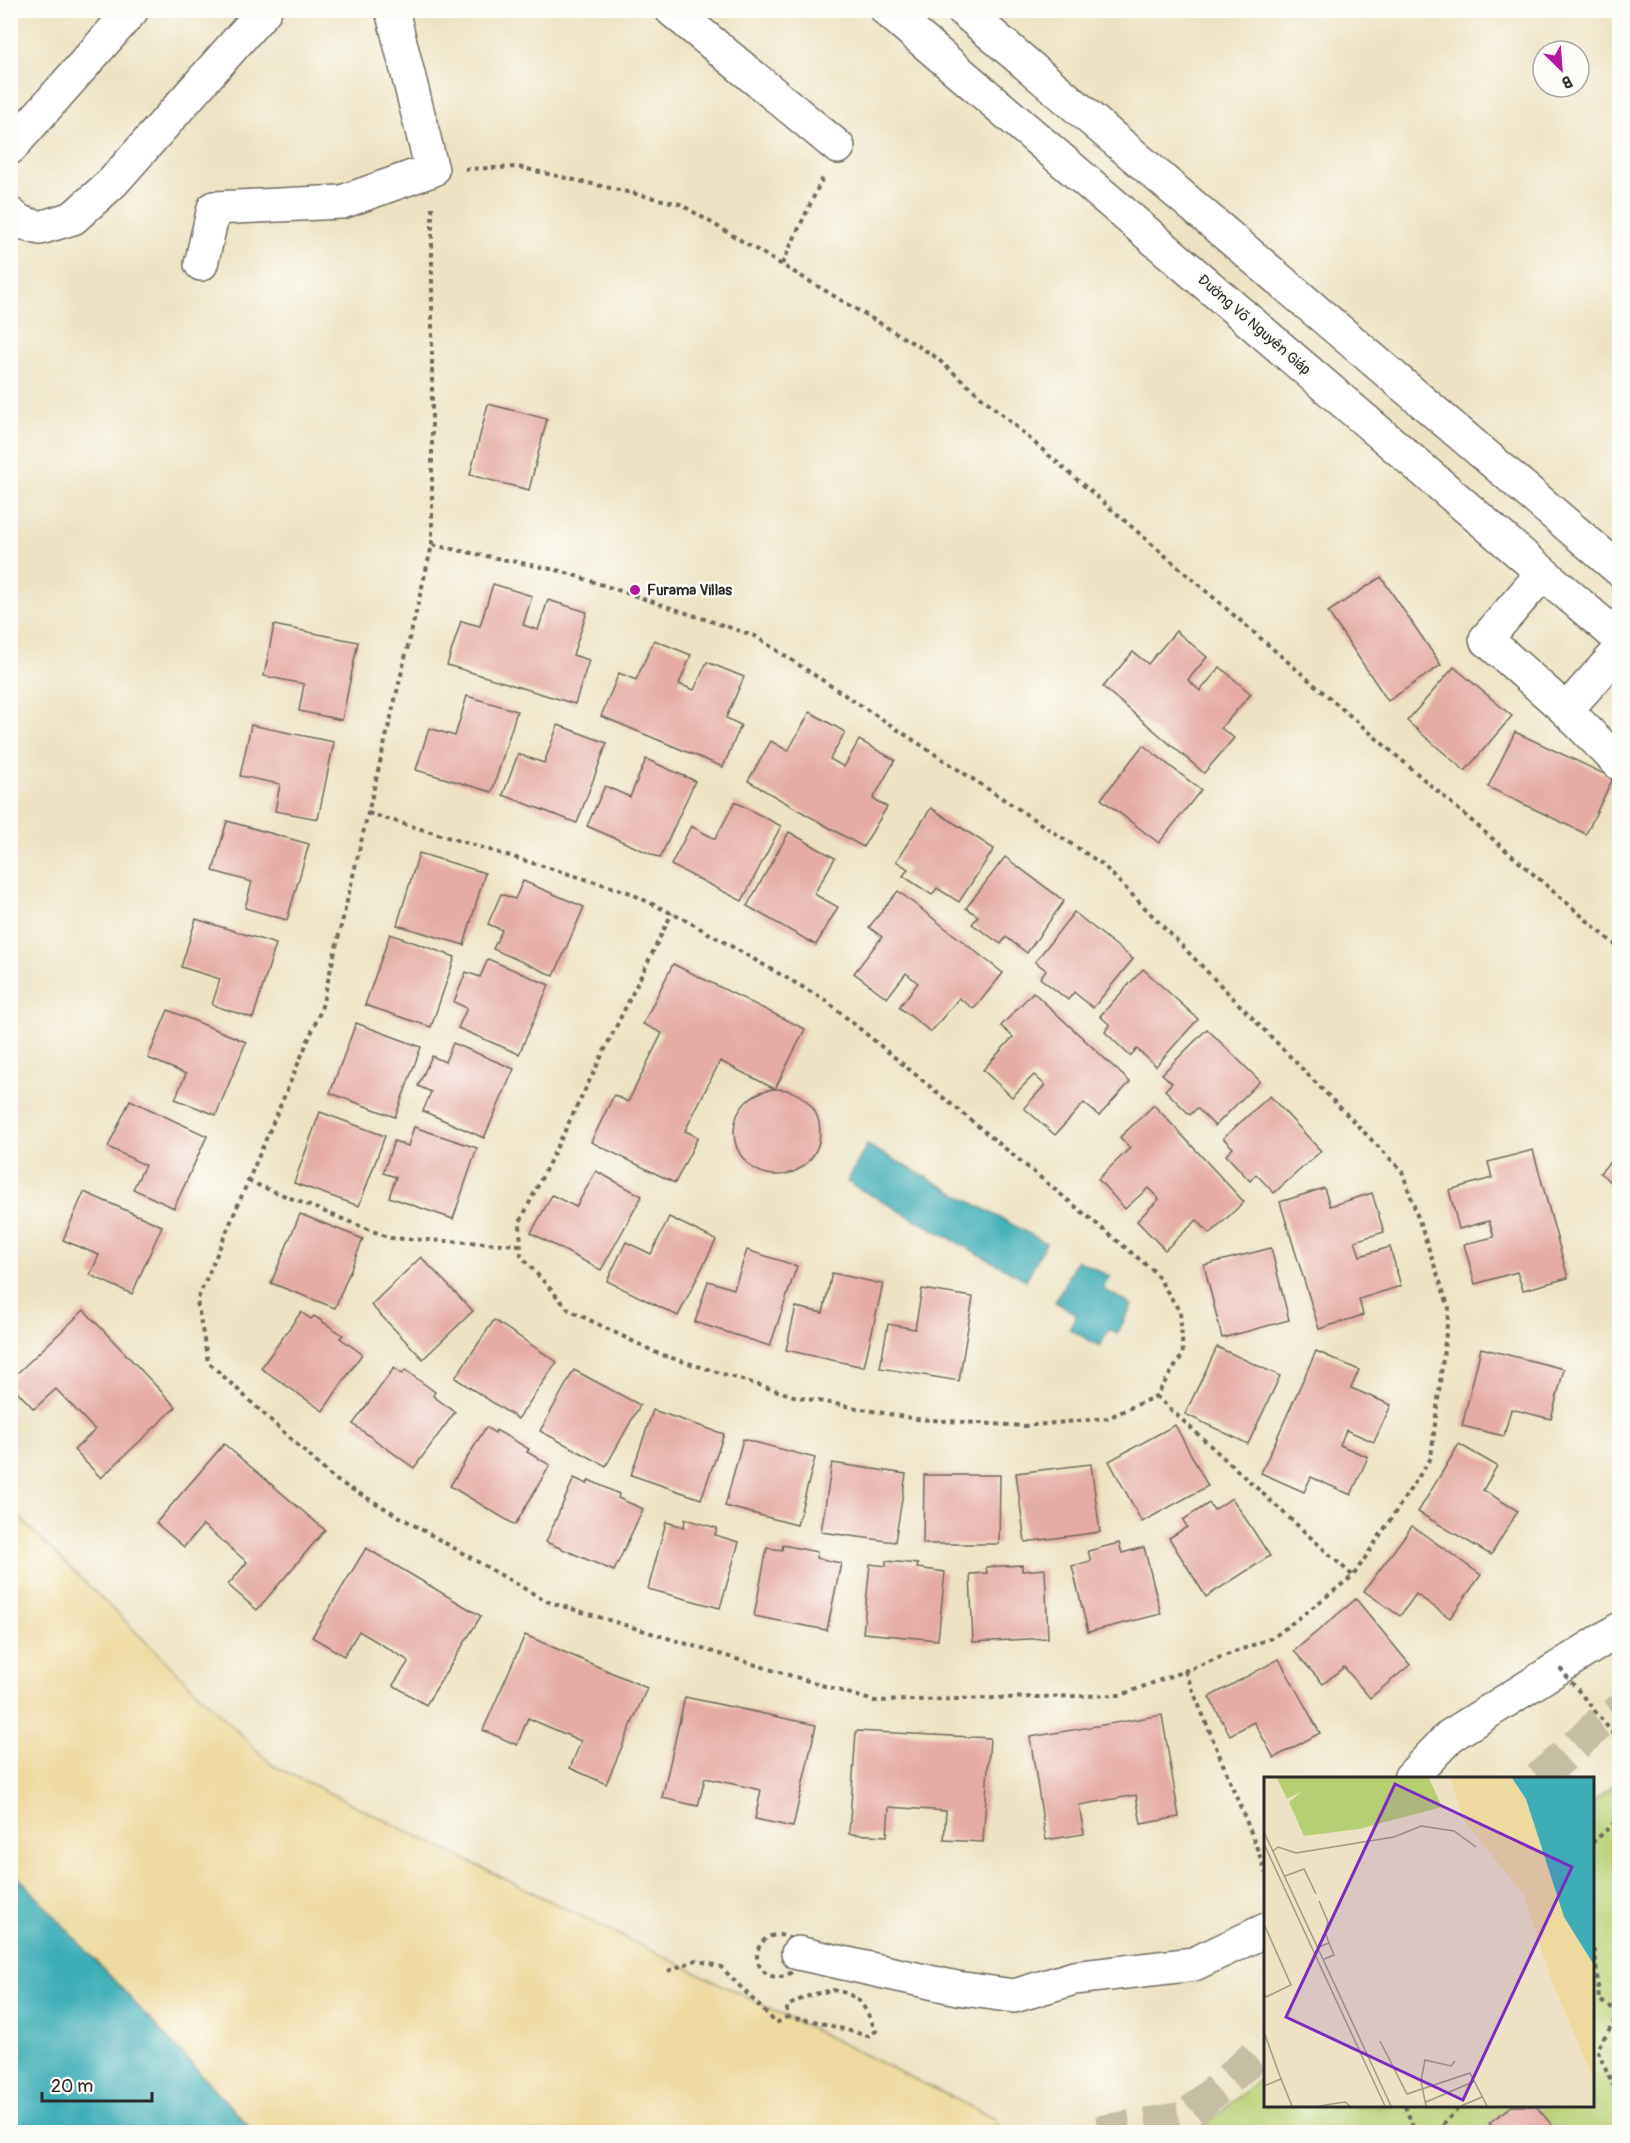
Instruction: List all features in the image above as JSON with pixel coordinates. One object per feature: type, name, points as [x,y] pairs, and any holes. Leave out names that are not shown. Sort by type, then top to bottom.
[{"type":"main road","points":[[10,148],[132,10]]},
{"type":"main road","points":[[10,214],[20,222],[40,228],[73,218],[113,182],[265,10]]},
{"type":"main road","points":[[201,264],[214,208],[342,202],[432,170],[392,10]]},
{"type":"main road","points":[[672,10],[838,147]]},
{"type":"main road","name":"Đường Võ Nguyên Giáp","points":[[888,10],[1620,639]]},
{"type":"main road","points":[[963,10],[1617,568],[1580,605]]},
{"type":"main road","points":[[1543,573],[1486,639],[1566,710],[1620,764]]},
{"type":"main road","points":[[1566,710],[1620,650]]},
{"type":"main road","points":[[1412,1777],[1450,1736],[1620,1629]]},
{"type":"main road","points":[[798,1953],[957,1988],[1014,1996],[1074,1978],[1194,1964],[1264,1931]]},
{"type":"path","points":[[782,264],[838,147]]},
{"type":"path","points":[[432,545],[561,571],[755,636],[1102,864],[1402,1171],[1449,1308],[1431,1458],[1353,1576],[1274,1637],[1121,1695],[874,1701],[546,1601],[334,1479],[208,1362],[197,1300],[321,1011],[432,545],[432,170],[518,167],[680,204],[933,355],[1620,949]]},
{"type":"path","points":[[368,813],[628,892],[672,914],[825,1000],[1155,1272],[1180,1312],[1183,1354],[1156,1396],[1108,1418],[1024,1426],[916,1419],[797,1397],[659,1354],[569,1310],[521,1256],[520,1222],[672,914]]},
{"type":"path","points":[[248,1181],[390,1239],[520,1245]]},
{"type":"path","points":[[1156,1396],[1353,1576]]},
{"type":"path","points":[[1560,1668],[1620,1742]]},
{"type":"path","points":[[1185,1671],[1264,1868]]},
{"type":"path","points":[[1594,1842],[1620,1818]]},
{"type":"path","points":[[1594,1951],[1599,2000],[1619,2012],[1598,2049],[1613,2085],[1620,2088]]},
{"type":"path","points":[[668,1971],[696,1960],[721,1967],[776,2024],[787,2017],[814,2021],[868,2036],[876,2031],[857,1998],[846,1992],[832,1990],[800,1999],[787,2007],[787,2017]]},
{"type":"path","points":[[1405,2107],[1415,2133]]},
{"type":"path","points":[[1437,2133],[1459,2107]]},
{"type":"green space","points":[[1619,1780],[1619,2132],[1196,2132],[1264,2076],[1264,2107],[1594,2107],[1594,1801]]},
{"type":"sand","points":[[11,1510],[272,1765],[996,2119],[1000,2132],[254,2132],[11,1869]]},
{"type":"water","points":[[867,1145],[1046,1243],[1026,1280],[847,1182]]},
{"type":"water","points":[[1077,1260],[1109,1276],[1103,1289],[1132,1305],[1117,1334],[1109,1329],[1100,1346],[1069,1329],[1077,1314],[1055,1302]]},
{"type":"water","points":[[11,1869],[254,2132],[11,2132]]},
{"type":"building","points":[[488,404],[547,419],[529,490],[470,475]]},
{"type":"building","points":[[1381,577],[1441,665],[1388,701],[1328,612]]},
{"type":"building","points":[[493,584],[532,596],[523,625],[538,630],[548,600],[587,612],[573,655],[589,660],[575,704],[447,665],[461,621],[480,626]]},
{"type":"building","points":[[274,625],[358,642],[342,720],[299,711],[304,684],[264,676]]},
{"type":"building","points":[[1176,631],[1207,657],[1188,680],[1200,691],[1220,667],[1251,694],[1221,728],[1234,738],[1204,773],[1103,687],[1133,652],[1148,664]]},
{"type":"building","points":[[654,640],[691,655],[679,684],[694,690],[707,662],[744,677],[726,718],[741,725],[723,767],[601,716],[619,673],[636,680]]},
{"type":"building","points":[[1454,667],[1512,716],[1465,771],[1407,721]]},
{"type":"building","points":[[467,696],[517,711],[492,792],[416,770],[429,728],[455,736]]},
{"type":"building","points":[[810,712],[845,732],[830,759],[844,767],[859,740],[895,760],[873,799],[887,807],[863,847],[748,781],[771,741],[788,751]]},
{"type":"building","points":[[251,725],[334,742],[318,819],[275,811],[280,784],[240,776]]},
{"type":"building","points":[[558,725],[607,743],[577,823],[503,795],[518,754],[544,763]]},
{"type":"building","points":[[1515,732],[1613,778],[1586,834],[1488,787]]},
{"type":"building","points":[[1143,745],[1201,790],[1159,843],[1101,799]]},
{"type":"building","points":[[646,759],[695,781],[660,858],[587,826],[605,786],[630,797]]},
{"type":"building","points":[[735,802],[781,826],[742,901],[671,865],[691,826],[715,839]]},
{"type":"building","points":[[931,808],[994,849],[959,902],[937,888],[932,895],[903,876],[908,869],[896,861]]},
{"type":"building","points":[[227,821],[309,844],[287,920],[245,908],[252,882],[213,871]]},
{"type":"building","points":[[789,832],[835,858],[814,894],[838,907],[816,945],[747,906]]},
{"type":"building","points":[[419,853],[485,873],[464,945],[397,925]]},
{"type":"building","points":[[1005,857],[1064,901],[1027,953],[1006,937],[1001,944],[972,924],[978,916],[966,908]]},
{"type":"building","points":[[523,881],[584,907],[554,976],[493,949],[502,930],[488,924],[501,894],[515,899]]},
{"type":"building","points":[[898,891],[1003,973],[974,1009],[959,998],[931,1032],[899,1007],[918,983],[906,973],[887,998],[854,973],[882,937],[869,927]]},
{"type":"building","points":[[1074,912],[1133,959],[1093,1008],[1074,992],[1068,1000],[1040,978],[1046,970],[1035,962]]},
{"type":"building","points":[[196,919],[276,944],[253,1018],[212,1005],[220,979],[181,967]]},
{"type":"building","points":[[390,934],[455,957],[431,1027],[365,1005]]},
{"type":"building","points":[[488,959],[549,985],[519,1054],[458,1028],[467,1008],[454,1002],[466,972],[480,977]]},
{"type":"building","points":[[673,964],[805,1029],[775,1089],[720,1061],[685,1131],[698,1137],[675,1183],[591,1142],[614,1095],[628,1102],[662,1033],[643,1024]]},
{"type":"building","points":[[1143,969],[1198,1019],[1156,1066],[1137,1049],[1130,1056],[1105,1032],[1110,1025],[1100,1016]]},
{"type":"building","points":[[1033,992],[1130,1082],[1099,1116],[1084,1103],[1055,1135],[1024,1108],[1045,1085],[1034,1075],[1012,1097],[983,1070],[1013,1037],[1001,1026]]},
{"type":"building","points":[[168,1010],[246,1042],[216,1115],[175,1099],[186,1074],[148,1058]]},
{"type":"building","points":[[356,1023],[421,1047],[395,1117],[330,1093]]},
{"type":"building","points":[[1207,1029],[1260,1081],[1215,1126],[1197,1108],[1190,1115],[1165,1090],[1172,1083],[1162,1074]]},
{"type":"building","points":[[453,1043],[514,1069],[484,1138],[423,1111],[431,1092],[418,1086],[432,1056],[445,1062]]},
{"type":"building","points":[[777,1089],[801,1096],[813,1108],[820,1132],[813,1156],[801,1168],[777,1175],[753,1168],[741,1156],[734,1132],[741,1108],[753,1096]]},
{"type":"building","points":[[1270,1096],[1321,1151],[1274,1193],[1256,1174],[1250,1181],[1226,1155],[1233,1148],[1223,1138]]},
{"type":"building","points":[[130,1100],[207,1136],[174,1208],[133,1189],[145,1165],[108,1147]]},
{"type":"building","points":[[1154,1105],[1244,1202],[1210,1234],[1197,1220],[1165,1250],[1137,1221],[1159,1199],[1148,1188],[1125,1209],[1098,1179],[1130,1148],[1120,1137]]},
{"type":"building","points":[[320,1112],[385,1136],[359,1206],[294,1183]]},
{"type":"building","points":[[414,1127],[477,1148],[453,1219],[389,1197],[396,1177],[383,1173],[394,1141],[408,1146]]},
{"type":"building","points":[[1533,1150],[1568,1278],[1523,1290],[1517,1272],[1475,1284],[1464,1244],[1494,1237],[1489,1221],[1459,1229],[1449,1190],[1492,1178],[1488,1162]]},
{"type":"building","points":[[1620,1151],[1620,1190],[1600,1173]]},
{"type":"building","points":[[596,1171],[642,1196],[601,1270],[531,1233],[552,1195],[576,1207]]},
{"type":"building","points":[[1324,1188],[1330,1206],[1372,1193],[1384,1232],[1355,1241],[1360,1256],[1390,1247],[1401,1286],[1359,1299],[1363,1315],[1319,1329],[1280,1202]]},
{"type":"building","points":[[84,1192],[162,1226],[132,1294],[90,1275],[99,1255],[63,1240]]},
{"type":"building","points":[[300,1214],[363,1239],[335,1308],[271,1283]]},
{"type":"building","points":[[669,1217],[716,1240],[678,1316],[607,1281],[626,1242],[651,1254]]},
{"type":"building","points":[[1271,1248],[1289,1320],[1222,1338],[1204,1265]]},
{"type":"building","points":[[747,1250],[797,1266],[770,1346],[695,1322],[708,1281],[734,1289]]},
{"type":"building","points":[[421,1257],[473,1311],[423,1359],[371,1305]]},
{"type":"building","points":[[832,1273],[883,1284],[864,1367],[786,1350],[796,1307],[823,1313]]},
{"type":"building","points":[[922,1289],[973,1297],[959,1381],[880,1368],[888,1324],[915,1329]]},
{"type":"building","points":[[84,1310],[176,1407],[101,1478],[74,1450],[95,1430],[56,1389],[34,1409],[10,1384],[10,1380]]},
{"type":"building","points":[[301,1312],[311,1319],[314,1316],[343,1335],[340,1338],[362,1354],[323,1411],[261,1368]]},
{"type":"building","points":[[494,1320],[557,1362],[518,1419],[455,1378]]},
{"type":"building","points":[[1217,1347],[1280,1376],[1248,1444],[1185,1414]]},
{"type":"building","points":[[1481,1348],[1564,1369],[1551,1419],[1511,1409],[1504,1436],[1462,1426]]},
{"type":"building","points":[[1316,1351],[1359,1370],[1351,1388],[1391,1405],[1374,1442],[1346,1430],[1340,1445],[1368,1457],[1351,1495],[1311,1477],[1304,1492],[1261,1473]]},
{"type":"building","points":[[394,1368],[402,1374],[405,1370],[435,1392],[433,1396],[455,1412],[414,1468],[353,1424]]},
{"type":"building","points":[[574,1370],[640,1405],[606,1466],[540,1431]]},
{"type":"building","points":[[653,1410],[724,1434],[701,1499],[631,1475]]},
{"type":"building","points":[[1175,1425],[1208,1486],[1142,1522],[1109,1461]]},
{"type":"building","points":[[486,1427],[495,1433],[496,1430],[529,1449],[527,1452],[550,1465],[515,1525],[450,1486]]},
{"type":"building","points":[[743,1439],[815,1458],[797,1525],[725,1506]]},
{"type":"building","points":[[224,1444],[325,1530],[257,1610],[228,1585],[247,1562],[203,1525],[184,1547],[156,1523]]},
{"type":"building","points":[[1459,1444],[1497,1466],[1483,1490],[1518,1511],[1491,1555],[1418,1512]]},
{"type":"building","points":[[832,1463],[906,1474],[895,1542],[821,1532]]},
{"type":"building","points":[[1091,1464],[1100,1532],[1025,1542],[1016,1473]]},
{"type":"building","points":[[924,1475],[1000,1475],[999,1544],[923,1544]]},
{"type":"building","points":[[574,1478],[587,1484],[589,1480],[619,1494],[618,1498],[643,1509],[614,1571],[546,1542]]},
{"type":"building","points":[[1232,1498],[1270,1556],[1206,1597],[1169,1538],[1187,1527],[1183,1520],[1209,1503],[1214,1510]]},
{"type":"building","points":[[685,1519],[717,1528],[715,1535],[739,1542],[720,1608],[648,1589],[666,1522],[684,1527]]},
{"type":"building","points":[[1412,1526],[1481,1575],[1450,1618],[1416,1594],[1400,1616],[1364,1591]]},
{"type":"building","points":[[1119,1543],[1122,1553],[1144,1547],[1161,1614],[1088,1632],[1072,1566],[1091,1561],[1088,1551]]},
{"type":"building","points":[[783,1545],[817,1552],[816,1558],[841,1563],[827,1630],[754,1616],[767,1548],[782,1550]]},
{"type":"building","points":[[366,1548],[481,1616],[426,1705],[393,1685],[409,1661],[359,1631],[344,1656],[312,1637]]},
{"type":"building","points":[[886,1561],[918,1564],[917,1568],[945,1572],[938,1640],[863,1633],[870,1564],[886,1566]]},
{"type":"building","points":[[1022,1565],[1022,1571],[1045,1569],[1048,1638],[973,1642],[970,1574],[987,1573],[986,1567]]},
{"type":"building","points":[[1356,1599],[1410,1665],[1370,1698],[1344,1667],[1323,1684],[1294,1651]]},
{"type":"building","points":[[525,1635],[647,1688],[606,1784],[570,1768],[581,1741],[528,1718],[517,1745],[483,1730]]},
{"type":"building","points":[[1279,1659],[1320,1733],[1274,1758],[1254,1722],[1230,1735],[1209,1697]]},
{"type":"building","points":[[685,1697],[816,1725],[793,1827],[755,1819],[761,1790],[705,1778],[698,1806],[662,1798]]},
{"type":"building","points":[[1162,1715],[1179,1817],[1141,1824],[1136,1795],[1079,1805],[1084,1834],[1046,1840],[1030,1737]]},
{"type":"building","points":[[856,1731],[990,1738],[983,1842],[944,1840],[946,1811],[889,1807],[887,1836],[849,1834]]},
{"type":"building","points":[[1511,2107],[1537,2107],[1556,2130],[1553,2132],[1497,2132],[1489,2123]]},
{"type":"tunnel","points":[[1540,1777],[1599,1724],[1620,1710]]},
{"type":"tunnel","points":[[1098,2132],[1184,2118],[1264,2048]]},
{"type":"place","name":"Furama Villas","points":[[635,590]]}]
